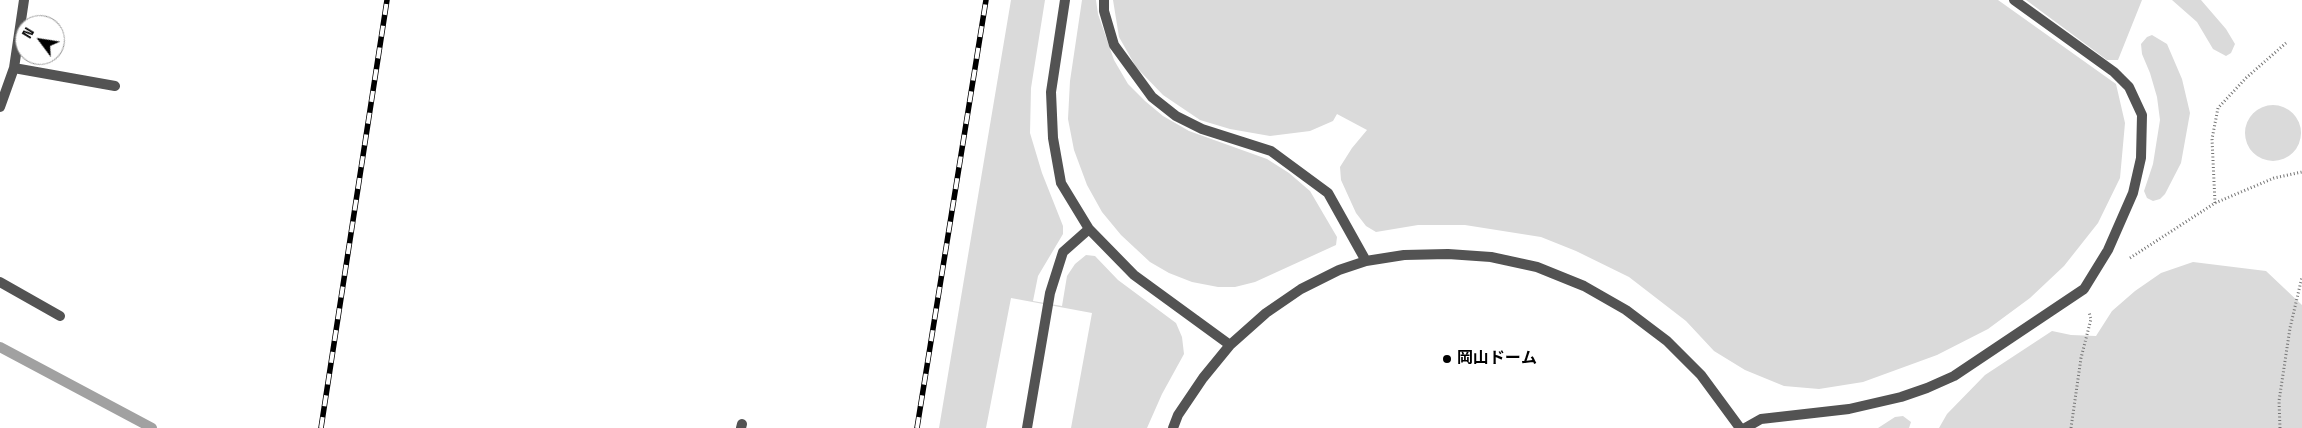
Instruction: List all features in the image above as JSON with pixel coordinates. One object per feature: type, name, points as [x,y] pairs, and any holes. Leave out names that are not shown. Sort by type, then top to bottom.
[{"type":"lane","points":[[0,107],[14,68],[24,0]]},
{"type":"lane","points":[[1065,0],[1051,92],[1052,138],[1062,184],[1089,229],[1134,275],[1230,345]]},
{"type":"lane","points":[[1104,0],[1104,11],[1114,45],[1152,97],[1176,116],[1202,129],[1271,151],[1328,193],[1366,261]]},
{"type":"lane","points":[[1745,428],[1761,419],[1849,409],[1901,397],[1927,388],[1954,376],[2084,289],[2108,250],[2133,193],[2141,158],[2142,115],[2129,87],[2114,72],[2014,0]]},
{"type":"lane","points":[[14,68],[114,86]]},
{"type":"lane","points":[[1027,428],[1050,293],[1063,252],[1089,229]]},
{"type":"lane","points":[[1173,428],[1178,415],[1203,378],[1230,345],[1266,313],[1301,289],[1339,270],[1366,261],[1404,255],[1439,254],[1491,257],[1537,267],[1584,286],[1626,310],[1667,341],[1701,375],[1740,428]]},
{"type":"lane","points":[[0,282],[60,316]]},
{"type":"path","points":[[2215,203],[2212,139],[2218,108],[2246,78],[2286,44]]},
{"type":"path","points":[[2126,261],[2215,203],[2274,178],[2302,172]]},
{"type":"path","points":[[2280,428],[2279,402],[2290,328],[2302,277]]},
{"type":"path","points":[[2071,428],[2081,358],[2090,319],[2084,289]]},
{"type":"shaded area","points":[[1011,0],[1045,0],[1031,88],[1030,133],[1042,173],[1063,226],[1063,234],[1038,276],[1033,301],[1062,306],[1067,276],[1075,264],[1086,255],[1095,256],[1118,280],[1176,323],[1182,337],[1184,354],[1162,394],[1147,428],[1071,428],[1092,313],[1011,298],[986,428],[939,428]]},
{"type":"shaded area","points":[[1082,0],[1096,0],[1098,14],[1114,60],[1128,84],[1145,101],[1163,116],[1189,131],[1267,159],[1289,173],[1310,191],[1337,237],[1336,245],[1255,282],[1235,287],[1218,287],[1192,282],[1169,273],[1150,262],[1121,235],[1102,212],[1087,185],[1074,150],[1068,119],[1070,81]]},
{"type":"shaded area","points":[[1113,0],[1998,0],[2116,84],[2125,123],[2120,178],[2098,223],[2064,266],[2030,298],[1988,329],[1937,355],[1863,382],[1819,389],[1784,386],[1745,370],[1714,351],[1686,321],[1629,277],[1576,251],[1541,237],[1465,225],[1418,225],[1376,232],[1366,226],[1356,213],[1341,180],[1340,167],[1352,148],[1367,130],[1337,114],[1333,121],[1310,131],[1270,136],[1230,129],[1200,120],[1163,95],[1136,67],[1119,37]]},
{"type":"shaded area","points":[[2026,0],[2142,0],[2118,60],[2107,60]]},
{"type":"shaded area","points":[[2172,0],[2201,0],[2226,29],[2235,44],[2231,53],[2226,56],[2213,49],[2197,22]]},
{"type":"shaded area","points":[[2152,35],[2167,44],[2182,79],[2190,113],[2181,163],[2165,194],[2160,199],[2153,201],[2147,198],[2144,191],[2153,164],[2160,120],[2157,97],[2142,54],[2141,44],[2147,37]]},
{"type":"shaded area","points":[[2273,105],[2284,107],[2293,113],[2299,122],[2301,133],[2299,144],[2293,153],[2284,159],[2273,161],[2262,159],[2253,153],[2247,144],[2245,133],[2247,122],[2253,113],[2262,107]]},
{"type":"shaded area","points":[[2193,262],[2266,271],[2302,305],[2302,428],[1939,428],[1947,414],[1985,375],[2052,331],[2071,335],[2096,336],[2112,311],[2135,291],[2161,273]]},
{"type":"shaded area","points":[[1903,416],[1911,422],[1909,428],[1878,428],[1895,417]]},
{"type":"waterway","points":[[0,347],[152,428]]},
{"type":"railway","points":[[321,428],[387,0]]},
{"type":"railway","points":[[917,428],[986,0]]},
{"type":"place","name":"岡山ドーム","points":[[1447,359]]}]
